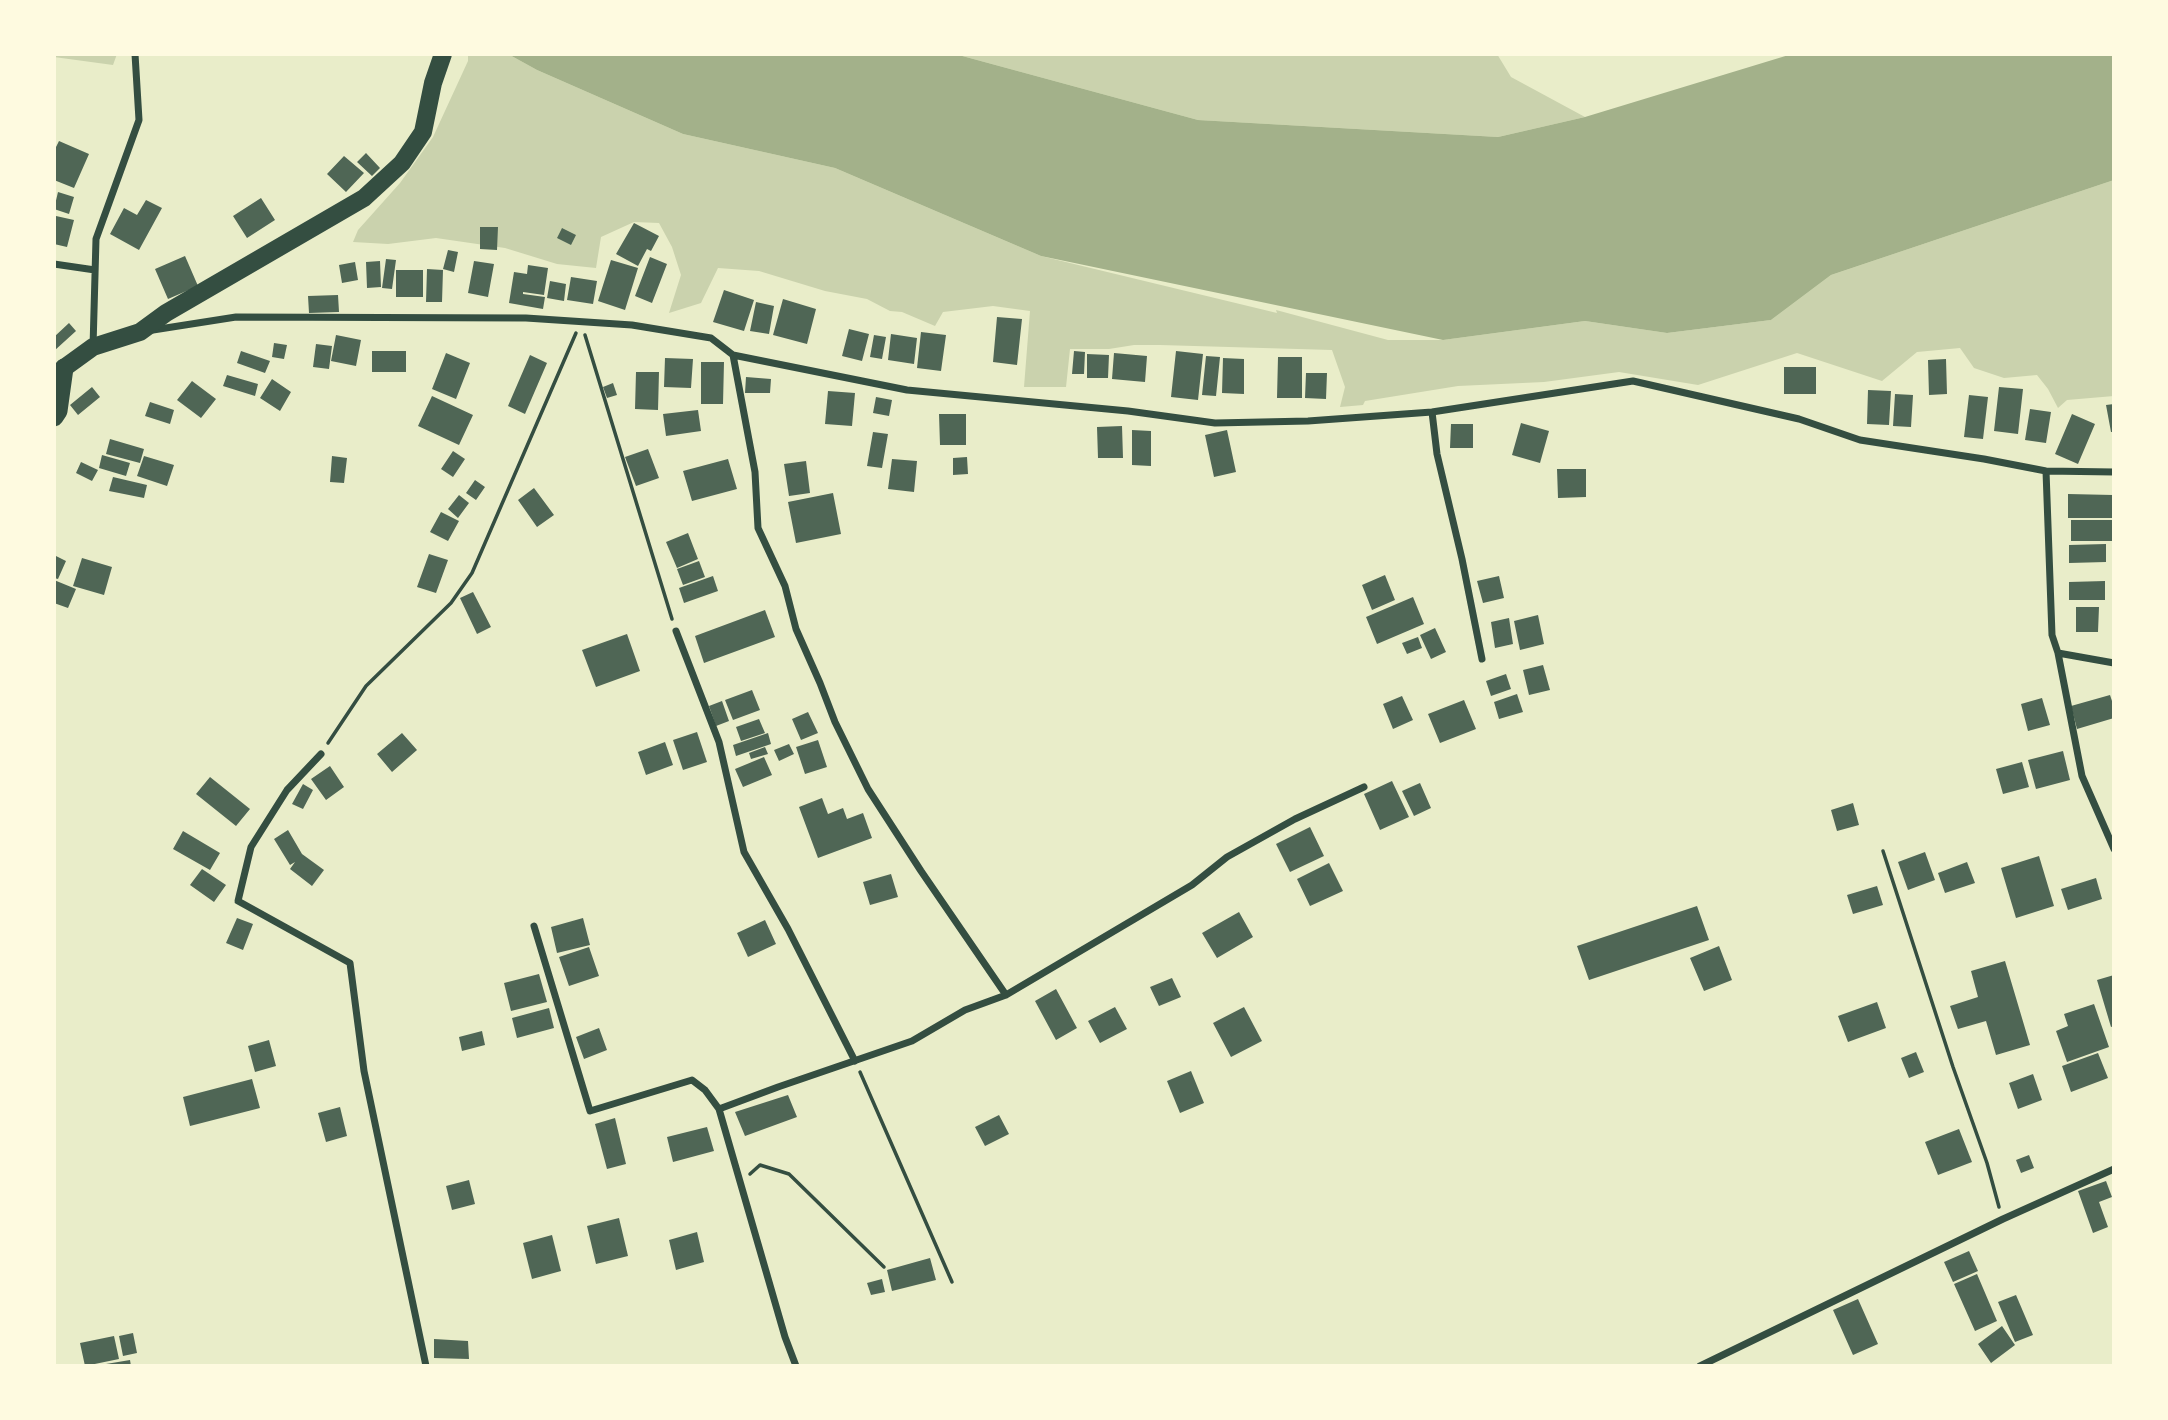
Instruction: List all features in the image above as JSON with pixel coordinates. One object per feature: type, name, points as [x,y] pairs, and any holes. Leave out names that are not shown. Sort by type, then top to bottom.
[{"type":"highway","points":[[56,414],[59,371]]},
{"type":"main road","points":[[59,371],[93,347],[140,332],[166,313],[364,198],[402,163],[423,132],[433,83],[443,54]]},
{"type":"street","points":[[93,347],[96,239],[139,120],[135,54]]},
{"type":"street","points":[[54,264],[95,270]]},
{"type":"street","points":[[140,332],[236,317],[526,318],[632,325],[711,338],[733,355],[906,390],[1128,411],[1215,423],[1308,421],[1432,412],[1633,381],[1799,419],[1860,440],[1984,458],[2046,471],[2114,472]]},
{"type":"street","points":[[733,355],[755,472],[758,528],[785,586],[796,629],[835,722],[868,789],[1006,995]]},
{"type":"street","points":[[1432,412],[1437,454],[1482,659]]},
{"type":"street","points":[[2046,471],[2052,635],[2058,653],[2082,776],[2114,849]]},
{"type":"street","points":[[676,631],[719,742],[744,852],[789,929],[855,1061]]},
{"type":"street","points":[[2058,653],[2114,663]]},
{"type":"street","points":[[321,754],[287,790],[251,847],[238,901],[350,963],[364,1071],[426,1366]]},
{"type":"street","points":[[719,1110],[912,1041],[965,1010],[1006,995],[1192,885],[1227,857],[1295,819],[1364,788]]},
{"type":"street","points":[[534,926],[590,1111],[692,1080],[705,1090],[719,1110],[785,1337],[796,1366]]},
{"type":"street","points":[[1700,1366],[2003,1219],[2114,1169]]},
{"type":"path","points":[[581,321],[676,631]]},
{"type":"path","points":[[321,754],[366,686],[451,603],[472,573],[581,321]]},
{"type":"path","points":[[1883,851],[1987,1163],[2003,1219]]},
{"type":"path","points":[[855,1061],[952,1282]]},
{"type":"path","points":[[740,1182],[760,1165],[789,1174],[884,1267]]},
{"type":"shaded area","points":[[54,54],[117,54],[113,65],[54,57]]},
{"type":"shaded area","points":[[468,54],[508,54],[537,70],[683,134],[835,168],[1041,256],[1277,313],[1276,310],[1388,340],[1443,340],[1585,321],[1667,333],[1771,320],[1831,275],[2114,180],[2114,396],[2067,400],[2058,408],[2037,375],[2004,378],[1974,368],[1960,348],[1917,352],[1882,381],[1797,353],[1698,385],[1619,372],[1544,382],[1458,386],[1340,407],[1345,387],[1332,350],[1134,345],[1109,349],[1070,349],[1066,387],[1024,387],[1030,311],[993,306],[943,312],[935,326],[902,312],[890,311],[867,299],[825,291],[759,271],[718,268],[701,303],[669,313],[681,275],[672,247],[659,223],[634,222],[601,237],[596,268],[557,264],[505,248],[436,238],[388,244],[353,242],[358,230],[400,183],[433,137],[468,61]]},
{"type":"shaded area","points":[[508,54],[955,54],[1198,120],[1498,137],[1585,117],[1792,54],[2114,54],[2114,180],[1831,275],[1771,320],[1667,333],[1585,321],[1443,340],[1041,256],[835,168],[683,134],[537,70]]},
{"type":"shaded area","points":[[955,54],[1497,54],[1511,77],[1585,117],[1498,137],[1198,120]]},
{"type":"building","points":[[59,141],[89,154],[74,188],[54,180],[54,151]]},
{"type":"building","points":[[366,153],[380,168],[372,176],[357,162]]},
{"type":"building","points":[[344,156],[364,173],[346,192],[327,174]]},
{"type":"building","points":[[58,192],[74,197],[69,214],[54,209]]},
{"type":"building","points":[[261,198],[275,220],[247,238],[233,216]]},
{"type":"building","points":[[146,200],[162,208],[139,250],[110,234],[124,208],[137,215]]},
{"type":"building","points":[[56,216],[74,220],[67,247],[54,244]]},
{"type":"building","points":[[634,223],[659,236],[651,251],[647,249],[638,266],[616,254]]},
{"type":"building","points":[[480,227],[498,227],[497,250],[480,249]]},
{"type":"building","points":[[562,228],[576,235],[571,245],[557,238]]},
{"type":"building","points":[[448,250],[458,252],[454,272],[443,269]]},
{"type":"building","points":[[185,256],[198,286],[168,299],[155,269]]},
{"type":"building","points":[[650,257],[667,264],[652,303],[635,296]]},
{"type":"building","points":[[386,259],[396,260],[392,289],[382,288]]},
{"type":"building","points":[[611,260],[638,268],[625,310],[598,301]]},
{"type":"building","points":[[380,261],[381,287],[367,288],[366,262]]},
{"type":"building","points":[[474,261],[494,264],[488,297],[468,293]]},
{"type":"building","points":[[355,262],[358,280],[342,283],[339,265]]},
{"type":"building","points":[[528,265],[548,268],[544,295],[523,292],[545,297],[543,309],[509,303],[514,272],[527,274]]},
{"type":"building","points":[[427,269],[443,270],[442,302],[426,302]]},
{"type":"building","points":[[396,270],[423,270],[423,297],[396,297]]},
{"type":"building","points":[[571,277],[597,281],[593,304],[567,300]]},
{"type":"building","points":[[550,281],[566,284],[564,301],[547,298]]},
{"type":"building","points":[[724,290],[754,300],[744,331],[713,322]]},
{"type":"building","points":[[338,295],[339,312],[309,313],[308,296]]},
{"type":"building","points":[[783,299],[816,309],[807,344],[773,335]]},
{"type":"building","points":[[756,302],[774,306],[769,334],[750,331]]},
{"type":"building","points":[[997,317],[1022,319],[1017,365],[993,362]]},
{"type":"building","points":[[69,323],[76,331],[54,351],[54,337]]},
{"type":"building","points":[[849,329],[869,334],[862,361],[842,356]]},
{"type":"building","points":[[921,332],[946,335],[941,371],[917,368]]},
{"type":"building","points":[[891,334],[917,338],[914,364],[888,360]]},
{"type":"building","points":[[336,335],[361,340],[356,366],[331,361]]},
{"type":"building","points":[[874,335],[886,337],[882,359],[870,357]]},
{"type":"building","points":[[274,343],[287,345],[284,359],[272,357]]},
{"type":"building","points":[[316,344],[332,346],[329,369],[313,367]]},
{"type":"building","points":[[241,351],[270,361],[265,373],[237,363]]},
{"type":"building","points":[[372,351],[406,351],[406,372],[372,372]]},
{"type":"building","points":[[1074,351],[1085,352],[1084,374],[1072,374]]},
{"type":"building","points":[[1176,351],[1203,354],[1198,400],[1171,397]]},
{"type":"building","points":[[446,353],[470,363],[456,399],[432,389]]},
{"type":"building","points":[[1114,353],[1147,356],[1145,382],[1112,379]]},
{"type":"building","points":[[1087,354],[1109,355],[1108,378],[1087,378]]},
{"type":"building","points":[[530,355],[547,363],[525,414],[508,406]]},
{"type":"building","points":[[1206,356],[1220,357],[1216,396],[1202,395]]},
{"type":"building","points":[[1278,357],[1302,357],[1302,398],[1277,398]]},
{"type":"building","points":[[665,358],[693,359],[691,388],[664,387]]},
{"type":"building","points":[[1223,358],[1244,359],[1244,394],[1222,393]]},
{"type":"building","points":[[1946,359],[1947,394],[1929,395],[1928,360]]},
{"type":"building","points":[[701,362],[724,362],[723,404],[701,404]]},
{"type":"building","points":[[1784,367],[1816,367],[1816,394],[1784,394]]},
{"type":"building","points":[[636,372],[659,372],[658,410],[635,409]]},
{"type":"building","points":[[1306,373],[1327,373],[1326,399],[1305,398]]},
{"type":"building","points":[[227,375],[258,384],[255,396],[223,386]]},
{"type":"building","points":[[746,377],[771,379],[770,393],[745,393]]},
{"type":"building","points":[[272,379],[291,392],[280,411],[260,398]]},
{"type":"building","points":[[192,381],[216,399],[201,418],[177,400]]},
{"type":"building","points":[[613,383],[617,395],[607,398],[603,387]]},
{"type":"building","points":[[92,387],[100,397],[78,415],[70,405]]},
{"type":"building","points":[[1999,387],[2023,389],[2018,434],[1994,431]]},
{"type":"building","points":[[1868,390],[1891,391],[1889,425],[1867,424]]},
{"type":"building","points":[[828,391],[855,393],[852,426],[825,424]]},
{"type":"building","points":[[1895,394],[1913,395],[1911,427],[1893,426]]},
{"type":"building","points":[[1969,395],[1988,397],[1983,439],[1964,437]]},
{"type":"building","points":[[432,396],[473,415],[459,445],[418,426]]},
{"type":"building","points":[[876,397],[892,400],[889,416],[873,413]]},
{"type":"building","points":[[150,402],[174,410],[170,424],[145,416]]},
{"type":"building","points":[[2114,404],[2114,432],[2111,432],[2106,405]]},
{"type":"building","points":[[2030,409],[2051,412],[2046,443],[2025,440]]},
{"type":"building","points":[[698,410],[701,431],[666,436],[663,414]]},
{"type":"building","points":[[939,414],[966,414],[966,445],[940,445]]},
{"type":"building","points":[[2072,414],[2095,424],[2078,464],[2055,454]]},
{"type":"building","points":[[1521,423],[1549,431],[1540,463],[1512,455]]},
{"type":"building","points":[[1451,424],[1473,424],[1473,448],[1450,448]]},
{"type":"building","points":[[1122,426],[1123,458],[1098,458],[1097,427]]},
{"type":"building","points":[[1132,430],[1151,431],[1151,466],[1132,465]]},
{"type":"building","points":[[1227,430],[1236,472],[1214,477],[1205,435]]},
{"type":"building","points":[[873,432],[888,434],[882,468],[867,466]]},
{"type":"building","points":[[110,439],[144,449],[140,463],[106,454]]},
{"type":"building","points":[[648,449],[659,478],[636,486],[625,457]]},
{"type":"building","points":[[453,451],[465,459],[453,477],[441,469]]},
{"type":"building","points":[[102,455],[130,463],[126,476],[99,468]]},
{"type":"building","points":[[144,456],[174,465],[167,486],[137,476]]},
{"type":"building","points":[[332,456],[347,458],[344,483],[330,482]]},
{"type":"building","points":[[967,457],[968,474],[953,475],[953,458]]},
{"type":"building","points":[[728,459],[737,489],[692,501],[683,471]]},
{"type":"building","points":[[892,459],[917,461],[914,492],[888,489]]},
{"type":"building","points":[[806,461],[810,493],[789,496],[784,464]]},
{"type":"building","points":[[81,462],[98,470],[92,481],[76,473]]},
{"type":"building","points":[[1557,469],[1586,469],[1586,497],[1558,498]]},
{"type":"building","points":[[113,477],[147,485],[144,498],[109,491]]},
{"type":"building","points":[[475,480],[485,487],[476,500],[466,493]]},
{"type":"building","points":[[534,488],[554,515],[537,527],[518,500]]},
{"type":"building","points":[[833,493],[841,534],[796,543],[788,502]]},
{"type":"building","points":[[2068,494],[2113,495],[2113,518],[2068,518]]},
{"type":"building","points":[[459,495],[469,503],[458,518],[448,509]]},
{"type":"building","points":[[441,512],[459,521],[448,541],[430,532]]},
{"type":"building","points":[[2071,520],[2114,520],[2114,541],[2071,541]]},
{"type":"building","points":[[688,533],[698,559],[677,568],[666,542]]},
{"type":"building","points":[[2106,544],[2106,562],[2069,563],[2069,545]]},
{"type":"building","points":[[429,554],[448,560],[436,593],[417,587]]},
{"type":"building","points":[[54,555],[66,561],[58,579],[54,578]]},
{"type":"building","points":[[82,558],[112,567],[104,595],[73,586]]},
{"type":"building","points":[[699,561],[705,577],[683,585],[677,569]]},
{"type":"building","points":[[1385,575],[1395,600],[1372,610],[1362,585]]},
{"type":"building","points":[[713,576],[718,591],[684,603],[679,588]]},
{"type":"building","points":[[1499,576],[1504,598],[1483,603],[1477,581]]},
{"type":"building","points":[[54,580],[76,589],[68,608],[54,603]]},
{"type":"building","points":[[2105,581],[2105,600],[2069,600],[2069,582]]},
{"type":"building","points":[[473,592],[491,627],[477,634],[460,598]]},
{"type":"building","points":[[1413,597],[1424,624],[1377,644],[1366,617]]},
{"type":"building","points":[[2076,607],[2099,607],[2098,632],[2076,632]]},
{"type":"building","points":[[765,610],[775,637],[704,663],[695,636]]},
{"type":"building","points":[[1538,615],[1544,644],[1520,650],[1514,621]]},
{"type":"building","points":[[1509,618],[1513,644],[1495,648],[1491,622]]},
{"type":"building","points":[[1435,628],[1446,652],[1431,659],[1420,635]]},
{"type":"building","points":[[627,634],[640,671],[596,687],[582,650]]},
{"type":"building","points":[[1418,637],[1422,648],[1407,654],[1402,643]]},
{"type":"building","points":[[1543,665],[1550,690],[1529,695],[1523,670]]},
{"type":"building","points":[[1506,674],[1511,689],[1491,696],[1486,681]]},
{"type":"building","points":[[752,690],[760,710],[733,720],[725,700]]},
{"type":"building","points":[[1517,694],[1523,712],[1499,719],[1494,702]]},
{"type":"building","points":[[2110,695],[2114,718],[2077,729],[2071,706]]},
{"type":"building","points":[[1402,696],[1413,720],[1393,729],[1383,704]]},
{"type":"building","points":[[2042,698],[2050,725],[2028,731],[2021,704]]},
{"type":"building","points":[[1464,700],[1476,729],[1440,743],[1428,714]]},
{"type":"building","points":[[722,701],[729,721],[716,726],[709,706]]},
{"type":"building","points":[[808,712],[818,733],[801,740],[792,719]]},
{"type":"building","points":[[759,719],[765,733],[741,741],[736,727]]},
{"type":"building","points":[[697,732],[707,762],[683,770],[673,740]]},
{"type":"building","points":[[402,733],[417,750],[392,772],[377,754]]},
{"type":"building","points":[[768,733],[771,744],[736,756],[733,745]]},
{"type":"building","points":[[818,740],[827,767],[805,774],[796,747]]},
{"type":"building","points":[[665,742],[673,765],[646,775],[638,752]]},
{"type":"building","points":[[789,744],[794,754],[779,761],[774,750]]},
{"type":"building","points":[[765,747],[768,754],[751,759],[749,753]]},
{"type":"building","points":[[2063,751],[2070,780],[2036,789],[2028,760]]},
{"type":"building","points":[[764,757],[772,775],[743,787],[735,769]]},
{"type":"building","points":[[2022,762],[2029,787],[2003,794],[1996,769]]},
{"type":"building","points":[[330,766],[344,787],[326,800],[311,779]]},
{"type":"building","points":[[210,777],[250,809],[236,826],[196,794]]},
{"type":"building","points":[[1392,781],[1409,817],[1380,830],[1364,794]]},
{"type":"building","points":[[1420,783],[1431,808],[1414,816],[1402,791]]},
{"type":"building","points":[[303,784],[313,790],[303,809],[292,804]]},
{"type":"building","points":[[822,798],[828,814],[843,808],[847,819],[863,813],[872,838],[818,858],[799,807]]},
{"type":"building","points":[[1853,803],[1859,825],[1837,831],[1831,810]]},
{"type":"building","points":[[1310,827],[1324,856],[1290,872],[1276,844]]},
{"type":"building","points":[[288,830],[302,854],[324,870],[312,886],[290,869],[295,862],[290,865],[274,839]]},
{"type":"building","points":[[183,831],[220,853],[210,870],[173,849]]},
{"type":"building","points":[[1925,852],[1935,880],[1908,890],[1898,862]]},
{"type":"building","points":[[2039,856],[2054,906],[2016,918],[2001,868]]},
{"type":"building","points":[[1967,862],[1975,883],[1945,893],[1938,873]]},
{"type":"building","points":[[1329,863],[1343,891],[1310,906],[1297,879]]},
{"type":"building","points":[[202,869],[226,885],[214,902],[190,885]]},
{"type":"building","points":[[891,874],[898,897],[870,905],[863,882]]},
{"type":"building","points":[[2096,878],[2102,899],[2068,910],[2061,889]]},
{"type":"building","points":[[1877,886],[1883,905],[1853,914],[1847,895]]},
{"type":"building","points":[[1697,906],[1709,940],[1589,980],[1577,946]]},
{"type":"building","points":[[1239,912],[1253,937],[1217,958],[1202,933]]},
{"type":"building","points":[[237,918],[253,924],[243,950],[226,943]]},
{"type":"building","points":[[583,918],[590,945],[557,953],[551,927]]},
{"type":"building","points":[[765,920],[776,944],[748,957],[737,933]]},
{"type":"building","points":[[1719,946],[1732,980],[1704,991],[1690,958]]},
{"type":"building","points":[[589,947],[599,976],[569,986],[559,957]]},
{"type":"building","points":[[2005,961],[2030,1045],[1996,1055],[1986,1021],[1958,1029],[1950,1006],[1978,997],[1971,971]]},
{"type":"building","points":[[539,974],[547,1002],[511,1011],[504,983]]},
{"type":"building","points":[[2114,975],[2114,1026],[2111,1027],[2097,980]]},
{"type":"building","points":[[1172,978],[1181,997],[1159,1006],[1150,987]]},
{"type":"building","points":[[1056,989],[1077,1028],[1056,1040],[1035,1001]]},
{"type":"building","points":[[1877,1002],[1886,1028],[1848,1042],[1838,1016]]},
{"type":"building","points":[[2094,1004],[2109,1047],[2067,1062],[2056,1031],[2068,1026],[2064,1014]]},
{"type":"building","points":[[1115,1007],[1127,1029],[1100,1043],[1088,1021]]},
{"type":"building","points":[[1244,1007],[1262,1041],[1231,1057],[1213,1023]]},
{"type":"building","points":[[549,1008],[554,1028],[517,1038],[512,1018]]},
{"type":"building","points":[[599,1028],[607,1050],[584,1059],[576,1037]]},
{"type":"building","points":[[482,1031],[485,1045],[462,1051],[459,1037]]},
{"type":"building","points":[[269,1040],[276,1066],[255,1072],[248,1046]]},
{"type":"building","points":[[1916,1052],[1924,1072],[1909,1078],[1901,1058]]},
{"type":"building","points":[[2098,1053],[2108,1078],[2071,1092],[2062,1066]]},
{"type":"building","points":[[1191,1071],[1204,1103],[1180,1113],[1167,1081]]},
{"type":"building","points":[[2033,1074],[2042,1100],[2018,1109],[2009,1083]]},
{"type":"building","points":[[252,1079],[260,1108],[190,1126],[183,1097]]},
{"type":"building","points":[[788,1095],[797,1117],[745,1136],[735,1112]]},
{"type":"building","points":[[340,1107],[347,1136],[326,1142],[318,1113]]},
{"type":"building","points":[[999,1115],[1009,1134],[985,1146],[975,1127]]},
{"type":"building","points":[[615,1118],[626,1164],[607,1169],[595,1124]]},
{"type":"building","points":[[707,1127],[714,1151],[673,1162],[667,1137]]},
{"type":"building","points":[[1959,1129],[1972,1162],[1938,1175],[1925,1142]]},
{"type":"building","points":[[2029,1155],[2034,1168],[2021,1173],[2016,1160]]},
{"type":"building","points":[[469,1180],[475,1204],[452,1210],[446,1186]]},
{"type":"building","points":[[2106,1181],[2112,1197],[2099,1202],[2108,1227],[2093,1233],[2078,1191]]},
{"type":"building","points":[[619,1218],[628,1256],[596,1264],[587,1226]]},
{"type":"building","points":[[697,1232],[704,1262],[676,1270],[669,1240]]},
{"type":"building","points":[[552,1235],[561,1271],[532,1279],[523,1243]]},
{"type":"building","points":[[1969,1251],[1978,1271],[1953,1282],[1944,1262]]},
{"type":"building","points":[[930,1258],[936,1280],[892,1291],[887,1270]]},
{"type":"building","points":[[1977,1274],[1997,1321],[1975,1331],[1954,1284]]},
{"type":"building","points":[[882,1279],[885,1292],[871,1295],[867,1283]]},
{"type":"building","points":[[2016,1295],[2033,1335],[2015,1342],[1998,1302]]},
{"type":"building","points":[[1858,1299],[1878,1344],[1853,1355],[1833,1310]]},
{"type":"building","points":[[2002,1326],[2015,1345],[1991,1363],[1978,1344]]},
{"type":"building","points":[[133,1333],[137,1353],[123,1356],[119,1336]]},
{"type":"building","points":[[114,1336],[119,1359],[85,1366],[80,1343]]},
{"type":"building","points":[[434,1339],[468,1341],[469,1359],[434,1358]]},
{"type":"building","points":[[130,1360],[131,1366],[106,1366],[106,1364]]}]
